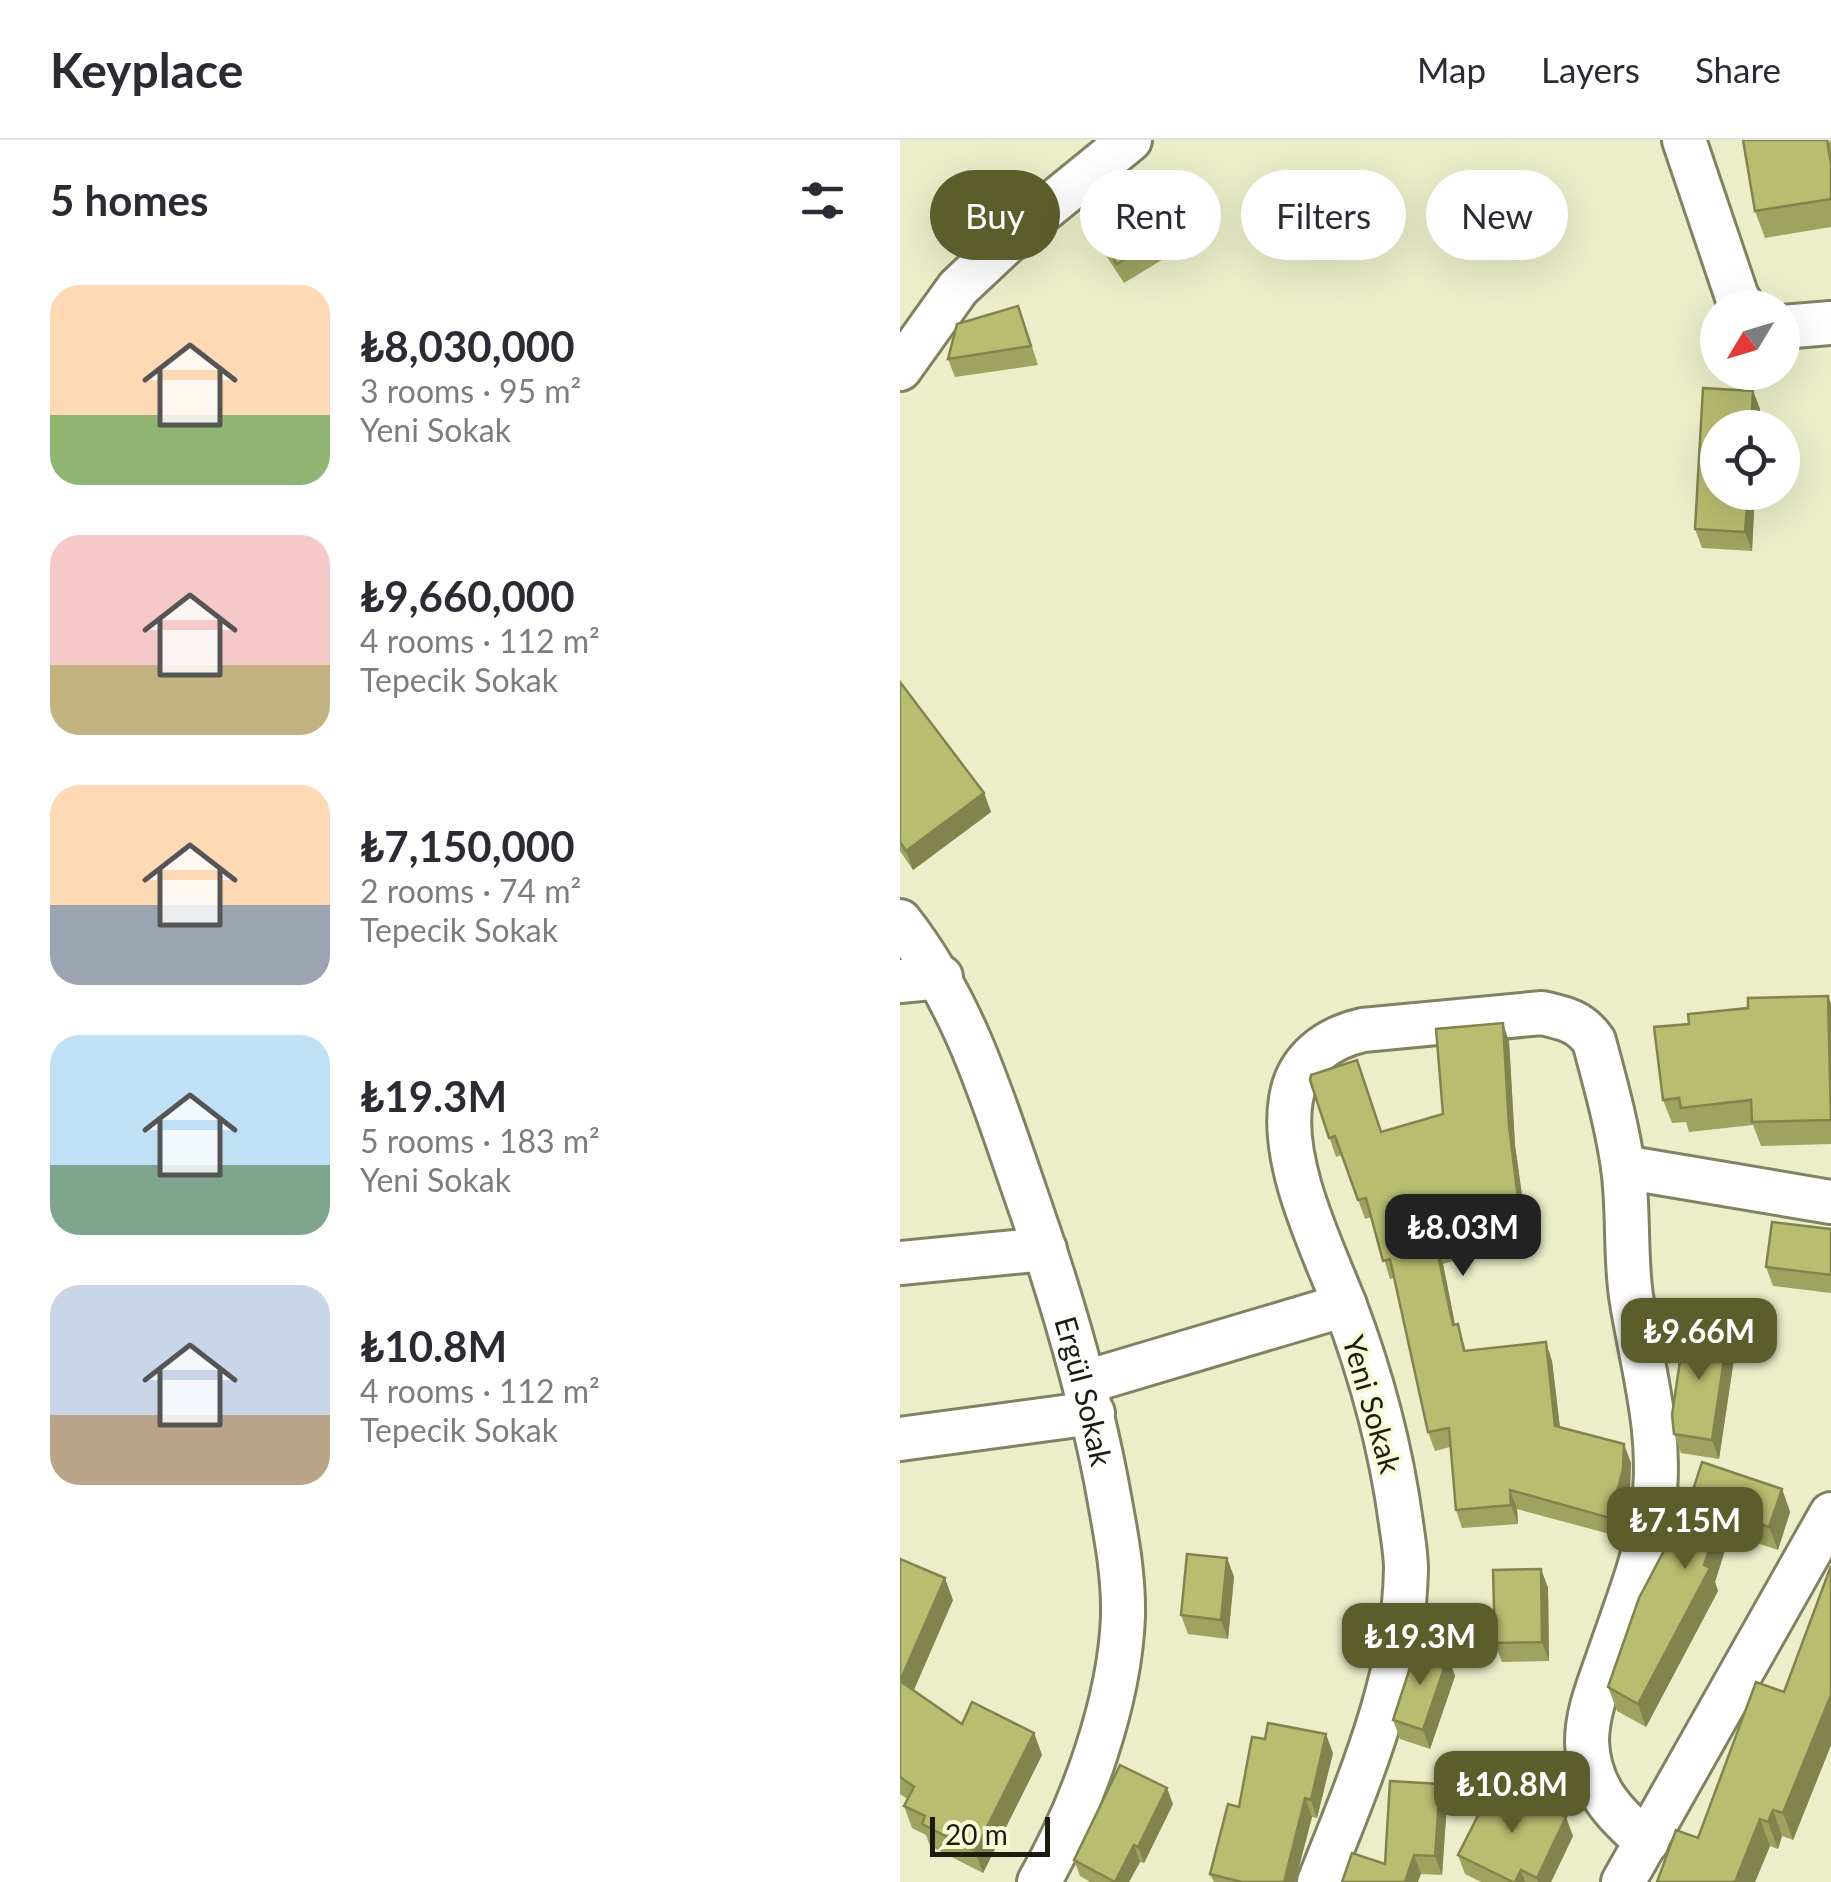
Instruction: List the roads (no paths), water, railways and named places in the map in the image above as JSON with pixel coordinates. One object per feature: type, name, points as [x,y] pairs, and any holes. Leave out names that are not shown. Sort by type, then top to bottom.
[{"type":"street","points":[[900,369],[958,288],[1024,227],[1130,140]]},
{"type":"street","points":[[1684,140],[1735,290]]},
{"type":"street","points":[[1800,326],[1831,323]]},
{"type":"street","name":"Ergül Sokak","points":[[900,921],[920,979],[977,1054],[1045,1248],[1089,1398],[1118,1540],[1123,1615],[1120,1654],[1083,1784],[1039,1882]]},
{"type":"street","name":"Yeni Sokak","points":[[1319,1882],[1362,1775],[1389,1688],[1402,1625],[1406,1565],[1396,1485],[1380,1414],[1298,1175],[1291,1098],[1302,1070],[1322,1047],[1340,1036],[1516,1014],[1542,1013],[1585,1028],[1594,1041],[1623,1167],[1631,1292],[1654,1414],[1656,1474],[1644,1546],[1591,1707],[1587,1743],[1594,1782],[1602,1797],[1647,1842]]},
{"type":"street","points":[[1623,1167],[1831,1202]]},
{"type":"street","points":[[900,1263],[1045,1248]]},
{"type":"street","points":[[900,1440],[1089,1398],[1344,1305]]},
{"type":"street","points":[[1623,1882],[1831,1514]]}]
